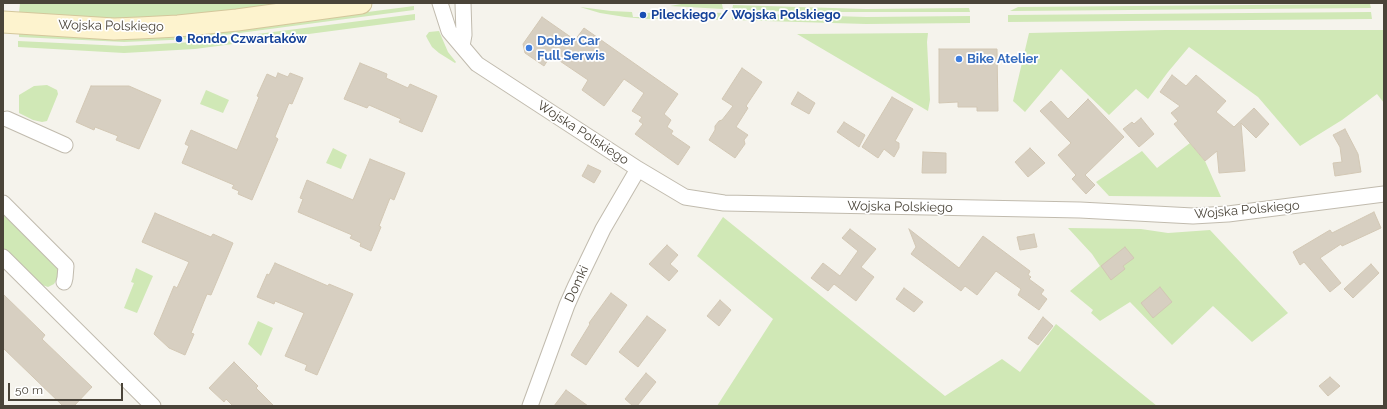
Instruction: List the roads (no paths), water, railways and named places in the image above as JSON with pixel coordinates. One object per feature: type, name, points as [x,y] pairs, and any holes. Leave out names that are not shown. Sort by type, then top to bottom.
[{"type":"main road","name":"Wojska Polskiego","points":[[3,22],[114,29],[147,28],[237,20],[361,3]]},
{"type":"street","name":"Wojska Polskiego","points":[[440,3],[449,31],[477,64],[638,169],[685,196],[724,203],[1080,210],[1193,216],[1235,213],[1384,194]]},
{"type":"street","points":[[462,46],[464,35],[463,3]]},
{"type":"street","points":[[7,119],[65,145]]},
{"type":"street","name":"Domki","points":[[530,406],[572,293],[603,229],[638,169]]},
{"type":"street","points":[[3,203],[66,266],[64,282]]},
{"type":"street","points":[[3,257],[153,406]]},
{"type":"place","name":"Pileckiego / Wojska Polskiego","points":[[643,15]]},
{"type":"place","name":"Rondo Czwartaków","points":[[179,39]]},
{"type":"place","name":"Dober Car Full Serwis","points":[[529,48]]},
{"type":"place","name":"Bike Atelier","points":[[959,59]]}]
